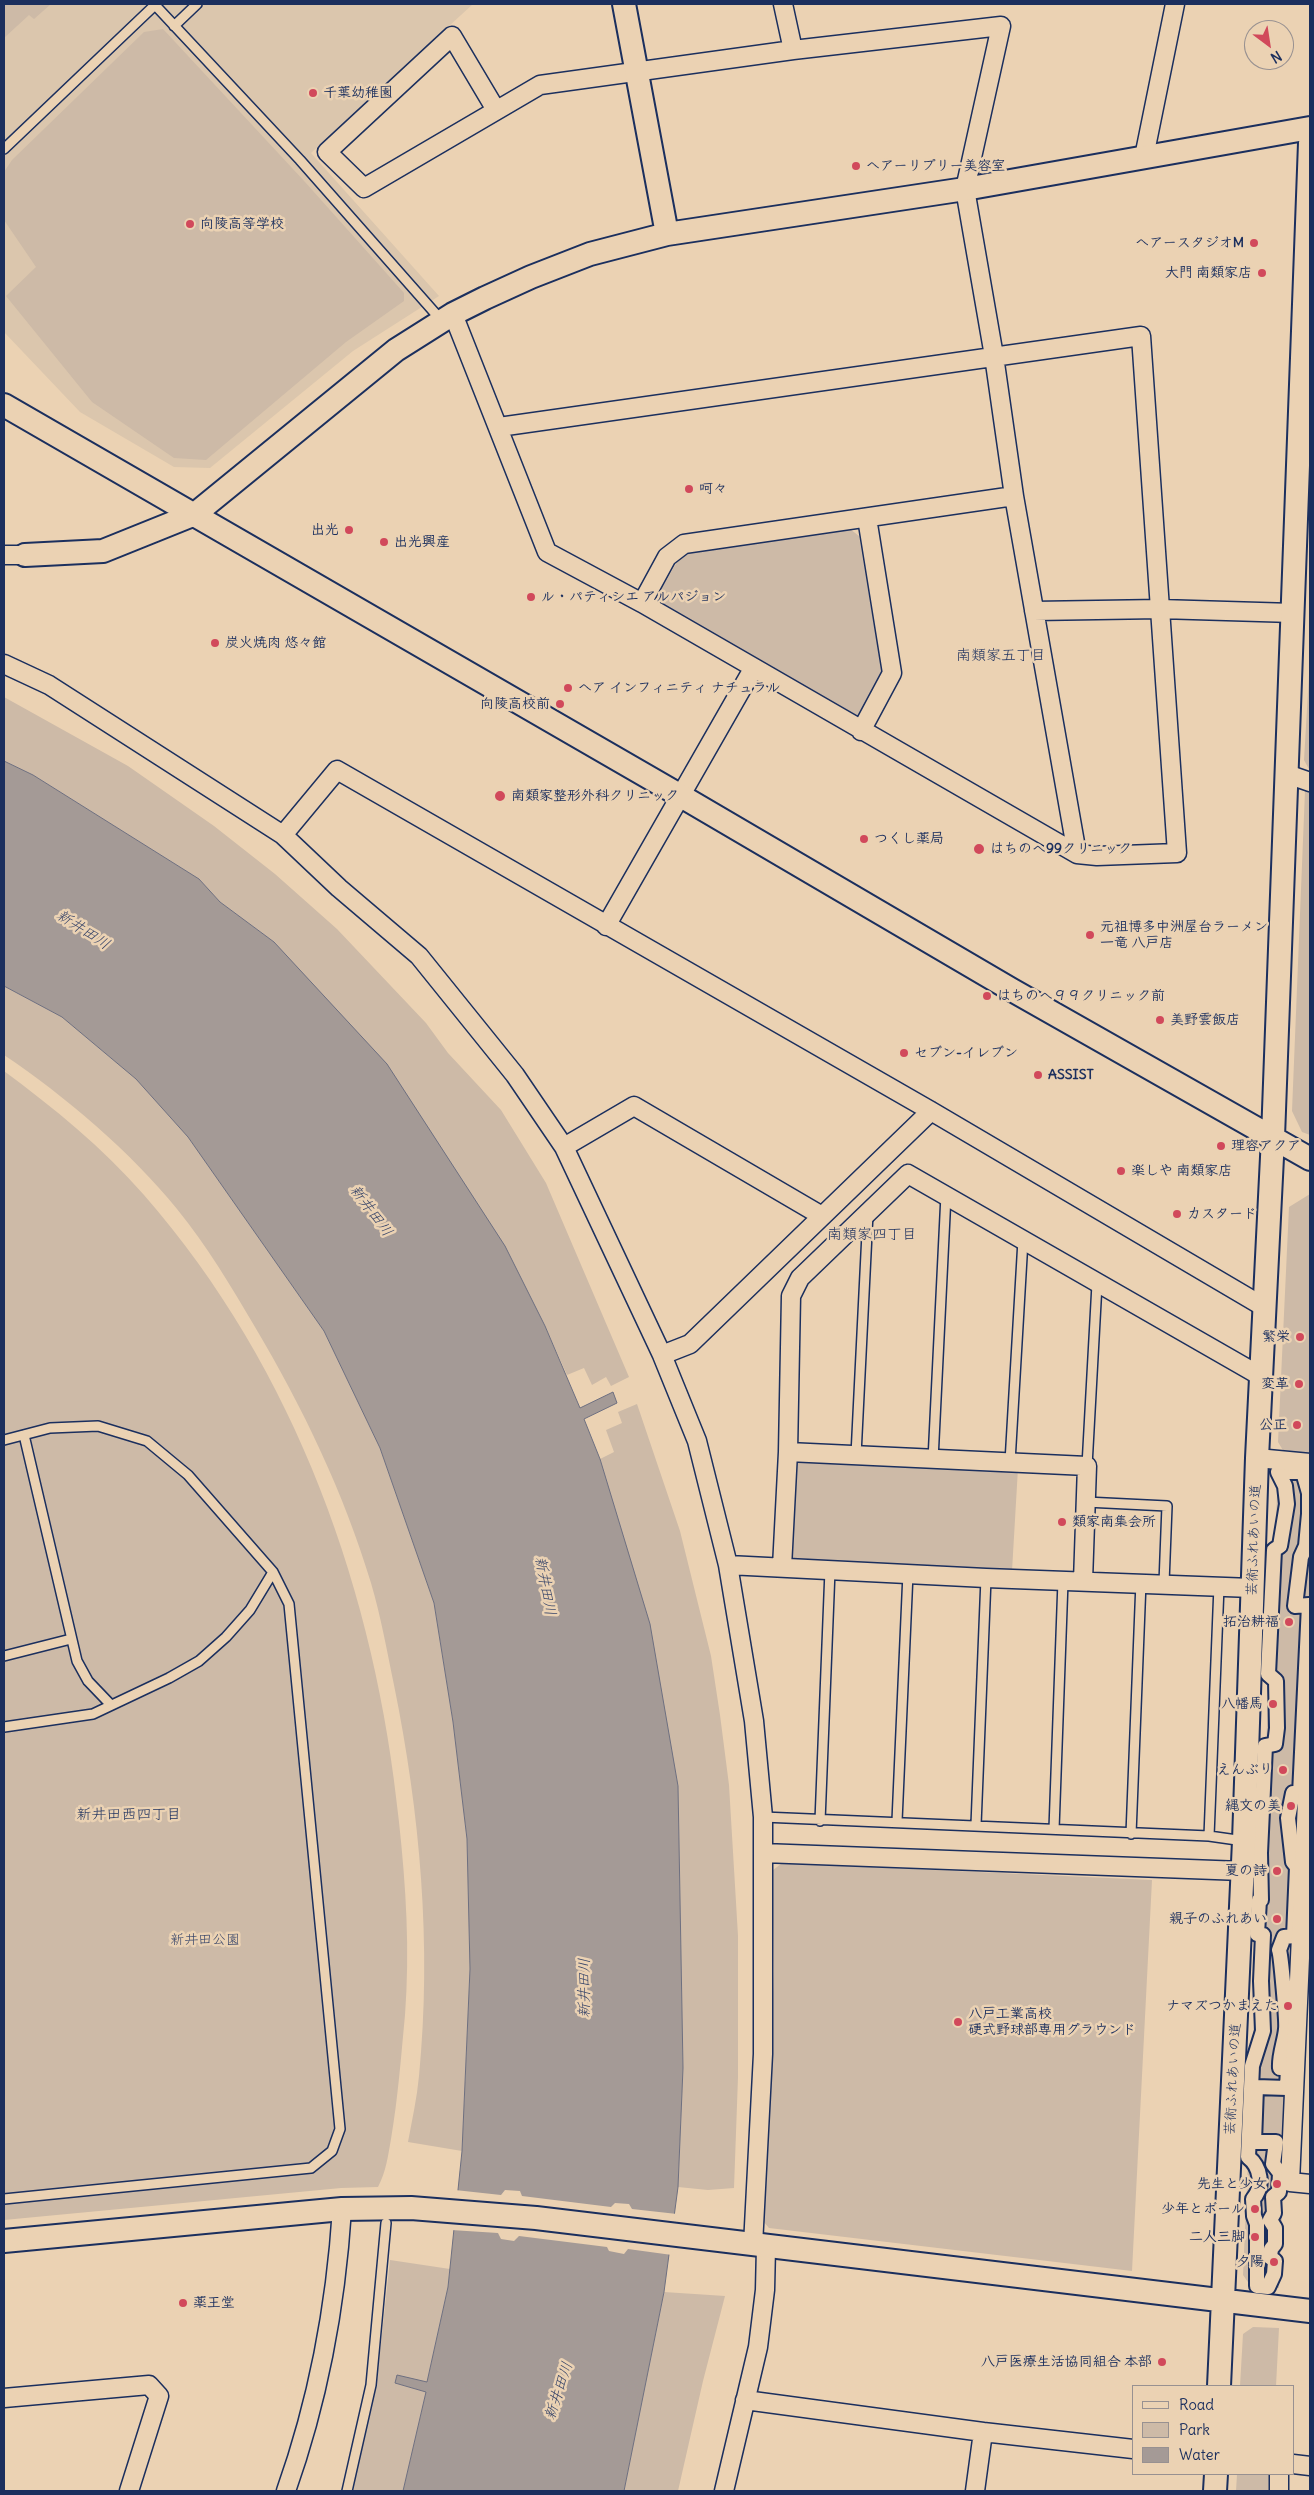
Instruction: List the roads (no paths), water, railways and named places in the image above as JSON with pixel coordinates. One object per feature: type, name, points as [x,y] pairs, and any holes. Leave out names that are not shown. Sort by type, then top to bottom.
[{"type":"street","points":[[624,4],[667,234]]},
{"type":"street","points":[[784,4],[793,50]]},
{"type":"street","points":[[1144,156],[1175,4]]},
{"type":"street","points":[[496,110],[452,36],[327,152],[364,188],[540,85],[638,73],[793,50],[1002,26],[966,189],[994,356],[1014,496],[1077,854]]},
{"type":"street","points":[[14,555],[103,551],[195,514],[396,350],[448,318],[531,277],[590,254],[667,234],[966,189],[1310,128]]},
{"type":"street","name":"芸術ふれあいの道","points":[[1219,2385],[1244,1841],[1257,1458],[1273,1137],[1287,774],[1301,615],[1300,456],[1307,305],[1310,143]]},
{"type":"street","points":[[448,318],[499,427],[547,552],[642,603],[753,669],[1077,854],[1097,856],[1177,853],[1142,336],[499,427]]},
{"type":"street","points":[[4,405],[681,796],[1012,990],[1310,1159]]},
{"type":"street","points":[[642,603],[668,557],[684,544],[1014,496]]},
{"type":"street","points":[[861,731],[892,673],[867,518]]},
{"type":"street","points":[[1034,611],[1160,609],[1301,615]]},
{"type":"street","points":[[4,664],[49,685],[210,785],[283,835],[338,888],[419,956],[515,1076],[564,1146],[662,1355],[697,1441],[728,1565],[754,1721],[763,1816],[760,2246],[764,2290],[758,2347],[724,2491]]},
{"type":"street","points":[[606,926],[753,669]]},
{"type":"street","points":[[283,835],[337,770],[931,1111],[1264,1307]]},
{"type":"street","points":[[1287,774],[1310,782]]},
{"type":"street","points":[[564,1146],[634,1106],[822,1216]]},
{"type":"street","points":[[662,1355],[690,1344],[931,1111]]},
{"type":"street","points":[[782,1567],[788,1452],[792,1296],[800,1278],[908,1174],[1262,1377]]},
{"type":"street","points":[[788,1452],[1088,1466],[1083,1581]]},
{"type":"street","points":[[1257,1458],[1310,1463]]},
{"type":"street","points":[[1278,1472],[1303,1472],[1309,1494],[1309,1514],[1306,1546],[1301,1557],[1295,1606],[1309,1606],[1300,1794],[1293,1793],[1288,1818],[1293,1862],[1297,1867],[1294,1936],[1284,1936],[1279,1950],[1282,1956],[1281,1973],[1286,2026],[1280,2068],[1288,2068],[1287,2088],[1256,2087],[1254,2142],[1276,2142],[1274,2164],[1280,2172],[1279,2192],[1273,2197],[1274,2213],[1270,2220],[1276,2228],[1275,2244],[1271,2249],[1270,2257],[1274,2261],[1274,2274],[1268,2287],[1257,2286],[1257,2224],[1254,2216],[1253,2199],[1258,2193],[1260,2173],[1256,2164],[1248,2157],[1252,2066],[1263,2031],[1264,2016],[1261,1981],[1263,1935],[1257,1934],[1259,1900],[1261,1900],[1262,1886],[1260,1853],[1265,1746],[1275,1744],[1277,1728],[1276,1681],[1268,1674],[1274,1550],[1280,1546],[1287,1504],[1285,1486],[1278,1472]]},
{"type":"street","points":[[728,1565],[986,1578],[1141,1582],[1252,1588]]},
{"type":"street","points":[[1310,1734],[1308,1828],[1290,2182],[1310,2184]]},
{"type":"street","points":[[763,1853],[1242,1871]]},
{"type":"street","points":[[4,2241],[342,2209],[411,2208],[536,2218],[1222,2302],[1310,2311]]},
{"type":"street","points":[[286,2491],[319,2376],[338,2262],[342,2209]]},
{"type":"street","points":[[4,2398],[149,2385],[159,2396],[129,2491]]},
{"type":"street","points":[[745,2400],[984,2432],[1132,2449]]},
{"type":"street","points":[[975,2491],[984,2432]]},
{"type":"street","points":[[1294,2464],[1310,2466]]},
{"type":"street","points":[[1215,2491],[1216,2475]]},
{"type":"street","points":[[1279,2491],[1280,2475]]},
{"type":"lane","points":[[4,149],[155,4],[448,318]]},
{"type":"lane","points":[[174,26],[197,4]]},
{"type":"lane","points":[[933,1460],[946,1195]]},
{"type":"lane","points":[[856,1455],[868,1213]]},
{"type":"lane","points":[[1010,1462],[1023,1240]]},
{"type":"lane","points":[[1088,1466],[1097,1284]]},
{"type":"lane","points":[[4,1440],[50,1428],[98,1426],[147,1441],[188,1475],[274,1572],[289,1604],[340,2129],[332,2151],[312,2168],[4,2199]]},
{"type":"lane","points":[[24,1435],[77,1661],[88,1681],[111,1705]]},
{"type":"lane","points":[[1086,1502],[1167,1506],[1164,1583]]},
{"type":"lane","points":[[820,1821],[830,1570]]},
{"type":"lane","points":[[4,1727],[93,1714],[169,1678],[199,1661],[226,1638],[250,1610],[274,1572]]},
{"type":"lane","points":[[897,1821],[908,1573]]},
{"type":"lane","points":[[976,1825],[986,1578]]},
{"type":"lane","points":[[1054,1829],[1064,1581]]},
{"type":"lane","points":[[1130,1834],[1141,1582]]},
{"type":"lane","points":[[1209,1836],[1219,1586]]},
{"type":"lane","points":[[4,1656],[71,1639]]},
{"type":"lane","points":[[763,1816],[820,1821],[897,1821],[1130,1834],[1209,1836],[1244,1841]]},
{"type":"lane","points":[[347,2491],[371,2385],[386,2223]]},
{"type":"water","name":"新井田川","points":[[4,761],[33,775],[199,879],[220,902],[274,942],[387,1064],[505,1246],[545,1326],[580,1408],[613,1392],[617,1403],[584,1419],[600,1459],[650,1624],[678,1786],[683,2068],[678,2187],[664,2292],[624,2491],[403,2491],[426,2392],[395,2383],[397,2375],[427,2382],[448,2287],[462,2151],[470,1969],[467,1839],[453,1722],[434,1603],[380,1448],[324,1331],[188,1137],[136,1079],[62,1017],[4,986]]},
{"type":"place","name":"千葉幼稚園","points":[[313,93]]},
{"type":"place","name":"ヘアーリプリー美容室","points":[[856,166]]},
{"type":"place","name":"向陵高等学校","points":[[190,224]]},
{"type":"place","name":"ヘアースタジオM","points":[[1254,243]]},
{"type":"place","name":"大門 南類家店","points":[[1262,273]]},
{"type":"place","name":"呵々","points":[[689,489]]},
{"type":"place","name":"出光","points":[[349,530]]},
{"type":"place","name":"出光興産","points":[[384,542]]},
{"type":"place","name":"ル・パティシエ アルパジョン","points":[[531,597]]},
{"type":"place","name":"炭火焼肉 悠々館","points":[[215,643]]},
{"type":"place","name":"ヘア インフィニティ ナチュラル","points":[[568,688]]},
{"type":"place","name":"向陵高校前","points":[[560,704]]},
{"type":"place","name":"南類家整形外科クリニック","points":[[500,796]]},
{"type":"place","name":"つくし薬局","points":[[864,839]]},
{"type":"place","name":"はちのへ99クリニック","points":[[979,849]]},
{"type":"place","name":"元祖博多中洲屋台ラーメン 一竜 八戸店","points":[[1090,935]]},
{"type":"place","name":"はちのへ９９クリニック前","points":[[987,996]]},
{"type":"place","name":"美野雲飯店","points":[[1160,1020]]},
{"type":"place","name":"セブン-イレブン","points":[[904,1053]]},
{"type":"place","name":"ASSIST","points":[[1038,1075]]},
{"type":"place","name":"理容アクア","points":[[1221,1146]]},
{"type":"place","name":"楽しや 南類家店","points":[[1121,1171]]},
{"type":"place","name":"カスタード","points":[[1177,1214]]},
{"type":"place","name":"繁栄","points":[[1300,1337]]},
{"type":"place","name":"変革","points":[[1299,1384]]},
{"type":"place","name":"公正","points":[[1297,1425]]},
{"type":"place","name":"類家南集会所","points":[[1062,1522]]},
{"type":"place","name":"拓治耕福","points":[[1289,1622]]},
{"type":"place","name":"八幡馬","points":[[1273,1704]]},
{"type":"place","name":"えんぶり","points":[[1283,1770]]},
{"type":"place","name":"縄文の美","points":[[1291,1806]]},
{"type":"place","name":"夏の詩","points":[[1277,1871]]},
{"type":"place","name":"親子のふれあい","points":[[1277,1919]]},
{"type":"place","name":"ナマズつかまえた","points":[[1288,2006]]},
{"type":"place","name":"八戸工業高校 硬式野球部専用グラウンド","points":[[958,2022]]},
{"type":"place","name":"先生と少女","points":[[1277,2184]]},
{"type":"place","name":"少年とボール","points":[[1255,2209]]},
{"type":"place","name":"二人三脚","points":[[1255,2237]]},
{"type":"place","name":"夕陽","points":[[1274,2262]]},
{"type":"place","name":"薬王堂","points":[[183,2303]]},
{"type":"place","name":"八戸医療生活協同組合 本部","points":[[1162,2362]]},
{"type":"district","name":"南類家五丁目","points":[[1001,656]]},
{"type":"district","name":"南類家四丁目","points":[[872,1235]]},
{"type":"district","name":"新井田西四丁目","points":[[129,1815]]},
{"type":"park label","name":"新井田公園","points":[[205,1940]]}]
